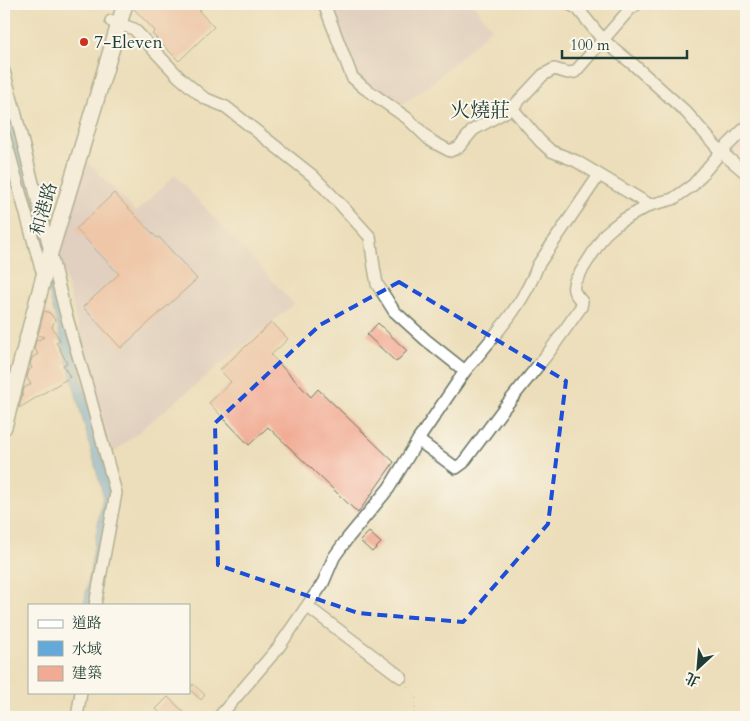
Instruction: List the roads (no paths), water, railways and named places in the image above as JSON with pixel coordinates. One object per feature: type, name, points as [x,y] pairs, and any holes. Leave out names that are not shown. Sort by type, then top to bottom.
[{"type":"main road","name":"和港路","points":[[115,22],[116,4]]},
{"type":"main road","name":"和港路","points":[[4,392],[115,22],[125,4]]},
{"type":"main road","name":"和港路","points":[[4,427],[45,259]]},
{"type":"street","points":[[324,4],[352,77],[407,118],[431,141],[450,151],[459,148],[473,130],[512,108],[543,75],[554,69],[568,73],[575,72],[629,10],[637,4]]},
{"type":"street","points":[[569,4],[578,9],[603,40],[686,112],[721,152],[746,173]]},
{"type":"street","points":[[115,22],[134,29],[179,77],[204,98],[226,107],[319,182],[370,237],[377,284],[394,311],[465,371]]},
{"type":"street","points":[[4,71],[15,111],[45,259]]},
{"type":"street","points":[[512,108],[551,151],[576,161],[650,205]]},
{"type":"street","points":[[4,117],[15,111]]},
{"type":"street","points":[[418,440],[456,468],[463,463],[549,352],[581,307],[582,302],[573,291],[573,286],[605,234],[621,221],[650,205],[673,199],[693,184],[746,127]]},
{"type":"street","points":[[4,134],[45,259],[65,311],[116,493],[95,604]]},
{"type":"street","points":[[219,717],[278,648],[308,606],[323,583],[334,557],[389,488],[418,440],[465,371],[509,318],[534,278],[538,265],[599,175]]},
{"type":"street","points":[[308,606],[401,677]]},
{"type":"street","points":[[77,717],[81,694]]},
{"type":"water","points":[[4,89],[112,492],[93,604],[84,604],[103,495],[4,126]]},
{"type":"place","name":"7-Eleven","points":[[84,42]]},
{"type":"district","name":"火燒莊","points":[[480,110]]}]
